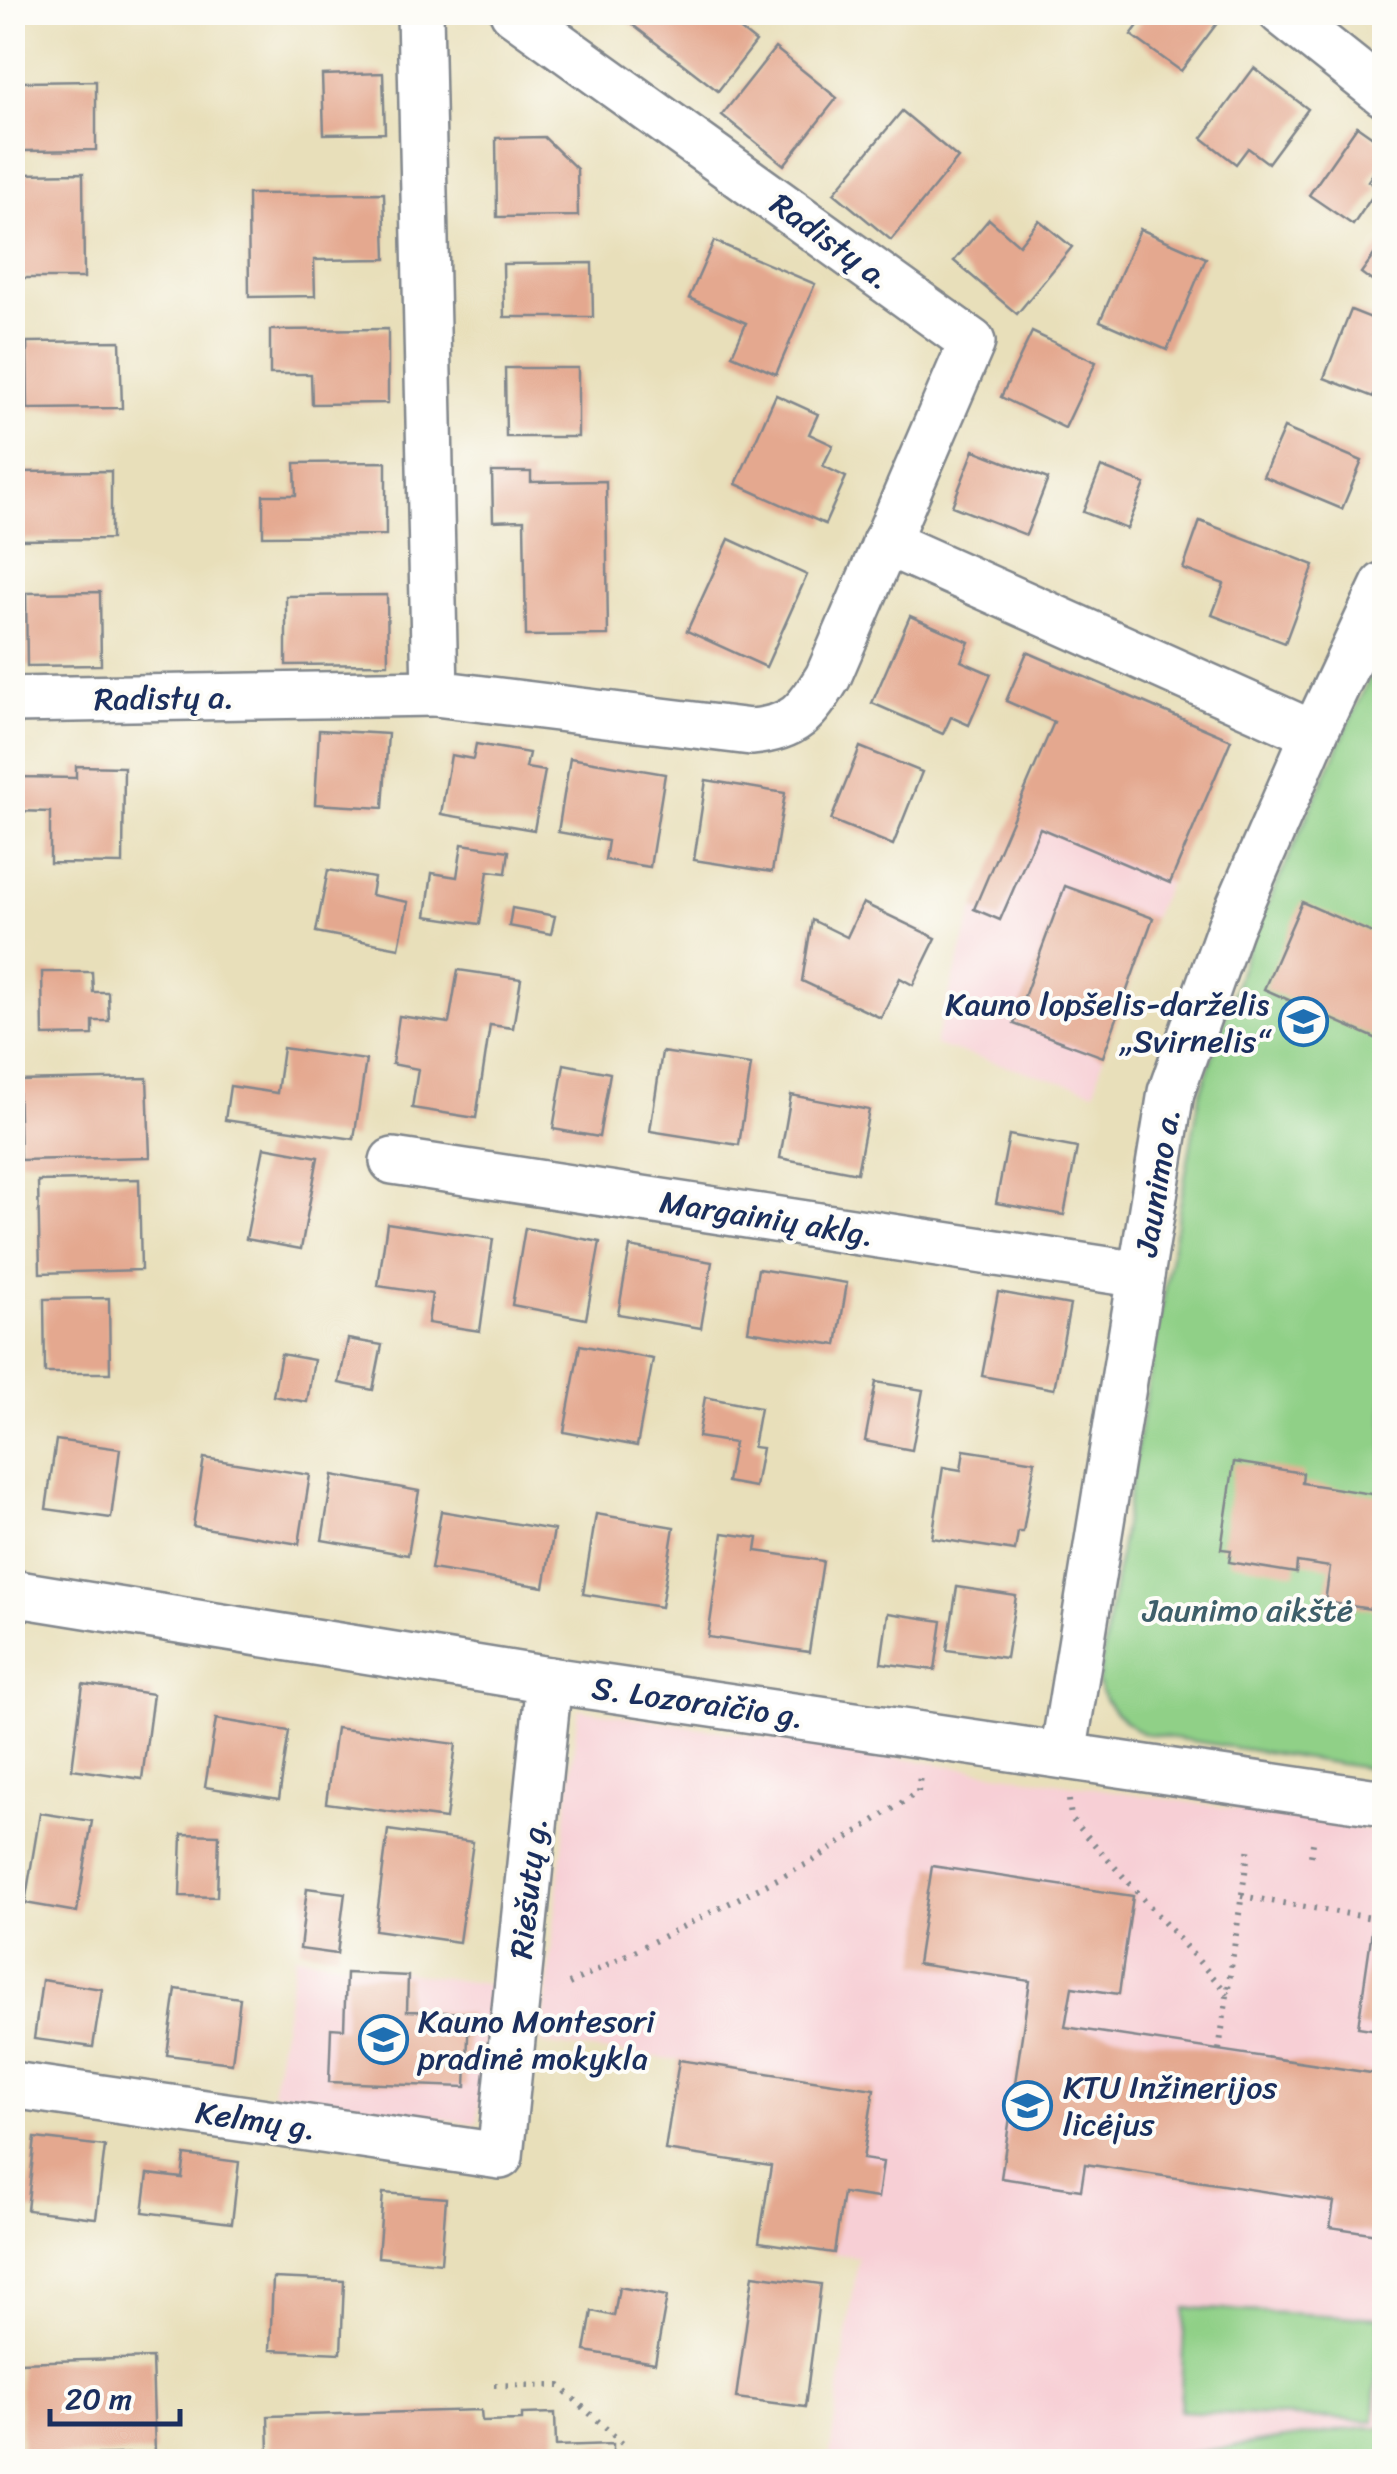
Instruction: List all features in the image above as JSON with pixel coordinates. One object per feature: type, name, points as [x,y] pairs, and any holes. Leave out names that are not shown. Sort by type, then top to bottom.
[{"type":"street","points":[[420,12],[435,693]]},
{"type":"street","name":"Radistų a.","points":[[12,700],[435,693],[751,732],[793,723],[812,702],[828,677],[972,342],[513,12]]},
{"type":"street","points":[[1280,12],[1384,94]]},
{"type":"street","points":[[885,542],[1314,734]]},
{"type":"street","name":"Jaunimo a.","points":[[1063,1755],[1171,1092],[1230,927],[1384,586]]},
{"type":"street","name":"Margainių aklg.","points":[[394,1161],[1141,1275]]},
{"type":"street","name":"S. Lozoraičio g.","points":[[12,1593],[549,1680],[1384,1803]]},
{"type":"street","name":"Riešutų g.","points":[[500,2156],[549,1680]]},
{"type":"street","name":"Kelmų g.","points":[[12,2084],[500,2156]]},
{"type":"path","points":[[569,1984],[810,1862],[918,1792],[926,1735]]},
{"type":"path","points":[[1063,1755],[1071,1818],[1228,1994]]},
{"type":"path","points":[[1219,2050],[1249,1846]]},
{"type":"path","points":[[1241,1896],[1384,1920]]},
{"type":"path","points":[[494,2385],[560,2386],[625,2446],[626,2462]]},
{"type":"shaded area","points":[[1027,652],[1231,740],[1153,918],[1103,1057],[1095,1091],[934,1045],[974,909],[1054,722],[1006,701]]},
{"type":"shaded area","name":"KTU Inžinerijos licėjus","points":[[578,1709],[1384,1832],[1384,2461],[829,2461],[858,2257],[759,2242],[770,2166],[665,2150],[679,2060],[541,2044]]},
{"type":"shaded area","name":"Kauno Montesori pradinė mokykla","points":[[295,1955],[490,1985],[477,2124],[272,2093]]},
{"type":"green space","name":"Jaunimo aikštė","points":[[1384,645],[1384,1771],[1142,1733],[1115,1712],[1098,1683],[1200,1094],[1247,950]]},
{"type":"green space","points":[[1185,2308],[1380,2318],[1374,2421],[1180,2411]]},
{"type":"green space","points":[[1364,2427],[1384,2428],[1384,2461],[1138,2461]]},
{"type":"building","points":[[630,12],[718,12],[756,42],[718,91],[625,19]]},
{"type":"building","points":[[1148,12],[1205,12],[1218,22],[1181,71],[1131,35]]},
{"type":"building","points":[[775,48],[837,98],[784,165],[722,115]]},
{"type":"building","points":[[1254,68],[1308,109],[1268,163],[1248,148],[1236,164],[1202,138]]},
{"type":"building","points":[[383,73],[385,133],[324,134],[322,75]]},
{"type":"building","points":[[96,81],[96,150],[23,151],[22,82]]},
{"type":"building","points":[[902,111],[958,158],[891,240],[834,193]]},
{"type":"building","points":[[1357,126],[1384,145],[1384,157],[1368,181],[1378,188],[1353,225],[1309,195]]},
{"type":"building","points":[[544,137],[577,169],[578,216],[497,217],[496,138]]},
{"type":"building","points":[[83,173],[84,278],[20,278],[19,174]]},
{"type":"building","points":[[384,193],[386,259],[314,260],[315,296],[249,297],[248,194]]},
{"type":"building","points":[[989,219],[1019,245],[1039,220],[1072,247],[1017,314],[954,261]]},
{"type":"building","points":[[1140,229],[1206,258],[1167,350],[1100,321]]},
{"type":"building","points":[[714,241],[815,284],[776,374],[732,355],[746,323],[689,298]]},
{"type":"building","points":[[1384,241],[1384,290],[1361,273]]},
{"type":"building","points":[[592,263],[593,317],[504,317],[503,264]]},
{"type":"building","points":[[1351,310],[1384,323],[1384,368],[1373,397],[1324,378]]},
{"type":"building","points":[[388,329],[388,403],[312,404],[311,374],[270,374],[270,330]]},
{"type":"building","points":[[1032,332],[1096,362],[1065,428],[1001,397]]},
{"type":"building","points":[[120,341],[122,408],[28,409],[27,342]]},
{"type":"building","points":[[505,368],[578,368],[578,437],[506,437]]},
{"type":"building","points":[[776,395],[818,414],[809,434],[833,445],[823,466],[846,477],[825,524],[736,484]]},
{"type":"building","points":[[1284,428],[1362,461],[1342,509],[1263,476]]},
{"type":"building","points":[[974,450],[1048,479],[1026,535],[952,506]]},
{"type":"building","points":[[386,462],[386,535],[263,536],[263,495],[296,495],[295,463]]},
{"type":"building","points":[[1101,467],[1145,484],[1127,529],[1083,512]]},
{"type":"building","points":[[111,471],[111,539],[18,540],[17,472]]},
{"type":"building","points":[[492,472],[531,472],[531,482],[606,481],[608,635],[526,636],[524,520],[493,521]]},
{"type":"building","points":[[1200,521],[1314,565],[1285,643],[1212,615],[1224,584],[1183,569]]},
{"type":"building","points":[[729,539],[807,575],[766,667],[687,631]]},
{"type":"building","points":[[100,592],[101,665],[27,666],[26,593]]},
{"type":"building","points":[[387,595],[388,664],[286,665],[286,596]]},
{"type":"building","points":[[910,616],[969,642],[961,661],[991,674],[969,725],[951,717],[943,734],[872,703]]},
{"type":"building","points":[[1027,652],[1231,740],[1170,883],[1040,828],[1000,920],[974,909],[1054,722],[1006,701]]},
{"type":"building","points":[[319,730],[388,734],[383,808],[315,804]]},
{"type":"building","points":[[476,744],[529,753],[526,768],[545,771],[534,830],[441,814],[451,755],[473,759]]},
{"type":"building","points":[[860,747],[922,772],[893,845],[831,820]]},
{"type":"building","points":[[570,758],[665,774],[650,867],[605,860],[608,841],[558,832]]},
{"type":"building","points":[[76,766],[124,767],[123,864],[50,863],[50,812],[19,811],[19,777],[76,778]]},
{"type":"building","points":[[706,780],[785,793],[772,872],[694,860]]},
{"type":"building","points":[[462,844],[509,851],[506,873],[488,871],[480,924],[426,916],[432,873],[457,877]]},
{"type":"building","points":[[328,870],[374,878],[371,895],[408,902],[399,948],[316,932]]},
{"type":"building","points":[[1065,886],[1153,918],[1103,1057],[1014,1024]]},
{"type":"building","points":[[1302,902],[1384,938],[1384,1042],[1264,989]]},
{"type":"building","points":[[863,903],[936,938],[913,985],[900,978],[881,1018],[802,981],[812,920],[847,937]]},
{"type":"building","points":[[512,908],[555,916],[551,934],[509,926]]},
{"type":"building","points":[[458,970],[521,979],[513,1028],[490,1025],[476,1118],[412,1108],[418,1069],[392,1064],[399,1016],[449,1023]]},
{"type":"building","points":[[42,972],[92,972],[93,992],[108,992],[109,1021],[93,1021],[93,1035],[43,1036]]},
{"type":"building","points":[[283,1048],[366,1060],[354,1139],[225,1120],[230,1086],[277,1093]]},
{"type":"building","points":[[662,1052],[751,1065],[739,1145],[650,1131]]},
{"type":"building","points":[[564,1064],[610,1073],[599,1137],[553,1129]]},
{"type":"building","points":[[147,1078],[150,1157],[20,1160],[18,1081]]},
{"type":"building","points":[[791,1095],[869,1110],[857,1173],[780,1158]]},
{"type":"building","points":[[1009,1135],[1077,1148],[1064,1215],[996,1203]]},
{"type":"building","points":[[264,1147],[318,1157],[301,1249],[246,1239]]},
{"type":"building","points":[[139,1179],[141,1270],[40,1273],[38,1181]]},
{"type":"building","points":[[387,1223],[493,1239],[480,1331],[428,1323],[432,1294],[378,1286]]},
{"type":"building","points":[[525,1228],[600,1242],[586,1319],[512,1305]]},
{"type":"building","points":[[630,1247],[712,1262],[701,1328],[618,1314]]},
{"type":"building","points":[[758,1269],[847,1283],[837,1345],[748,1331]]},
{"type":"building","points":[[998,1292],[1070,1305],[1054,1389],[982,1376]]},
{"type":"building","points":[[109,1298],[110,1373],[45,1373],[44,1299]]},
{"type":"building","points":[[348,1339],[382,1345],[373,1390],[339,1383]]},
{"type":"building","points":[[580,1345],[653,1359],[637,1446],[564,1432]]},
{"type":"building","points":[[281,1354],[314,1360],[307,1402],[273,1396]]},
{"type":"building","points":[[876,1382],[923,1390],[912,1450],[865,1441]]},
{"type":"building","points":[[705,1397],[760,1408],[753,1447],[762,1448],[755,1487],[727,1482],[734,1443],[698,1437]]},
{"type":"building","points":[[56,1440],[120,1449],[111,1518],[46,1509]]},
{"type":"building","points":[[964,1450],[1035,1461],[1023,1532],[1018,1532],[1015,1551],[932,1538],[943,1467],[961,1470]]},
{"type":"building","points":[[204,1458],[310,1475],[299,1544],[193,1526]]},
{"type":"building","points":[[1234,1462],[1303,1473],[1302,1483],[1384,1496],[1384,1611],[1325,1602],[1330,1567],[1297,1562],[1296,1573],[1229,1562],[1231,1550],[1221,1549]]},
{"type":"building","points":[[333,1475],[419,1491],[408,1555],[322,1540]]},
{"type":"building","points":[[441,1511],[554,1530],[544,1587],[431,1569]]},
{"type":"building","points":[[596,1514],[674,1527],[661,1607],[583,1594]]},
{"type":"building","points":[[723,1533],[758,1538],[756,1551],[823,1561],[809,1652],[708,1637]]},
{"type":"building","points":[[957,1587],[1016,1596],[1006,1658],[947,1650]]},
{"type":"building","points":[[888,1613],[942,1621],[935,1670],[881,1663]]},
{"type":"building","points":[[83,1684],[153,1694],[142,1779],[72,1769]]},
{"type":"building","points":[[216,1719],[289,1731],[279,1799],[205,1787]]},
{"type":"building","points":[[336,1728],[456,1744],[446,1819],[326,1803]]},
{"type":"building","points":[[40,1813],[92,1821],[77,1912],[25,1903]]},
{"type":"building","points":[[388,1830],[473,1842],[459,1942],[375,1930]]},
{"type":"building","points":[[182,1834],[219,1835],[217,1897],[180,1896]]},
{"type":"building","points":[[932,1866],[1133,1896],[1119,1994],[1072,1987],[1065,2027],[1378,2074],[1384,2045],[1384,2235],[1330,2227],[1334,2202],[1085,2164],[1081,2190],[1001,2178],[1030,1981],[917,1964]]},
{"type":"building","points":[[307,1888],[345,1893],[337,1954],[300,1949]]},
{"type":"building","points":[[1372,1930],[1384,1932],[1384,2031],[1358,2027]]},
{"type":"building","points":[[346,1973],[408,1976],[407,2011],[469,2013],[466,2087],[329,2082],[331,2028],[344,2029]]},
{"type":"building","points":[[42,1980],[102,1989],[93,2047],[34,2039]]},
{"type":"building","points":[[176,1989],[240,1998],[232,2063],[167,2055]]},
{"type":"building","points":[[679,2060],[874,2089],[863,2159],[883,2162],[878,2198],[843,2193],[834,2253],[759,2242],[771,2166],[665,2150]]},
{"type":"building","points":[[35,2138],[105,2146],[96,2218],[27,2210]]},
{"type":"building","points":[[185,2155],[239,2162],[232,2223],[143,2212],[148,2174],[182,2178]]},
{"type":"building","points":[[383,2193],[446,2198],[441,2263],[378,2257]]},
{"type":"building","points":[[753,2275],[821,2284],[805,2407],[736,2398]]},
{"type":"building","points":[[273,2278],[344,2281],[341,2353],[270,2350]]},
{"type":"building","points":[[619,2287],[667,2296],[655,2363],[585,2351],[592,2311],[614,2316]]},
{"type":"building","points":[[152,2358],[155,2453],[22,2457],[19,2362]]},
{"type":"building","points":[[481,2410],[482,2421],[522,2420],[522,2414],[555,2413],[556,2446],[613,2444],[613,2462],[252,2462],[251,2454],[269,2453],[268,2416]]},
{"type":"place","name":"Kauno lopšelis-darželis „Svirnelis“","points":[[1304,1022]]},
{"type":"place","name":"Kauno Montesori pradinė mokykla","points":[[383,2039]]},
{"type":"place","name":"KTU Inžinerijos licėjus","points":[[1028,2105]]}]
